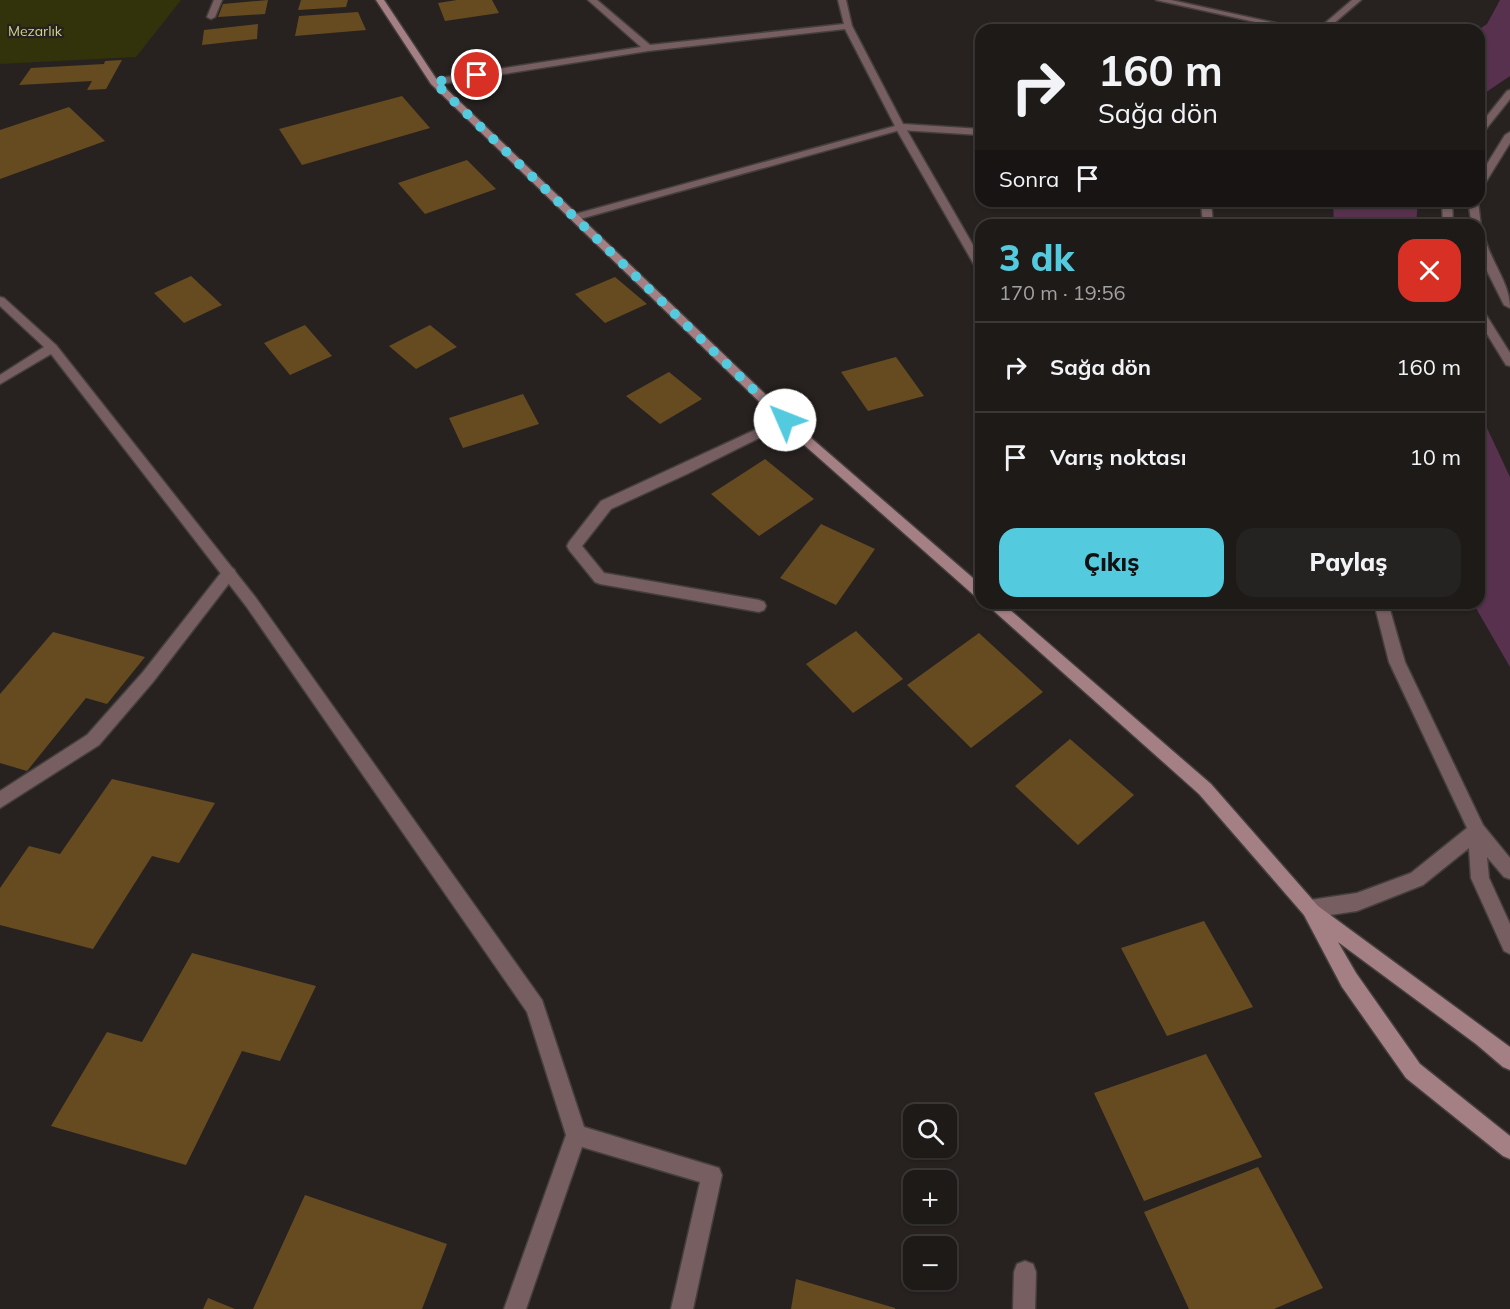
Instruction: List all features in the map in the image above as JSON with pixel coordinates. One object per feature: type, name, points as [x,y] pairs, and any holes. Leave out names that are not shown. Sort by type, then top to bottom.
[{"type":"main road","points":[[380,0],[434,82],[785,420],[975,588]]},
{"type":"main road","points":[[999,609],[1205,789],[1310,909],[1483,1037],[1510,1060]]},
{"type":"main road","points":[[1310,909],[1349,980],[1413,1071],[1510,1149]]},
{"type":"street","points":[[210,17],[218,0]]},
{"type":"street","points":[[592,0],[648,48]]},
{"type":"street","points":[[842,0],[848,26],[900,127],[975,258]]},
{"type":"street","points":[[1161,0],[1275,24]]},
{"type":"street","points":[[1328,24],[1357,0]]},
{"type":"street","points":[[434,82],[648,48],[848,26]]},
{"type":"street","points":[[1485,124],[1510,93]]},
{"type":"street","points":[[576,218],[900,127],[975,132]]},
{"type":"street","points":[[1485,175],[1510,135]]},
{"type":"street","points":[[1485,256],[1510,305]]},
{"type":"street","points":[[0,300],[52,348],[229,573],[535,1007],[576,1135],[515,1309]]},
{"type":"street","points":[[1485,322],[1510,362]]},
{"type":"street","points":[[0,380],[52,348]]},
{"type":"street","points":[[759,606],[600,578],[574,546],[606,505],[682,471],[785,420]]},
{"type":"street","points":[[0,800],[93,740],[148,676],[229,573]]},
{"type":"street","points":[[1383,609],[1397,662],[1477,831],[1510,871]]},
{"type":"street","points":[[1310,909],[1357,902],[1417,879],[1477,831]]},
{"type":"street","points":[[1477,831],[1480,878],[1510,945]]},
{"type":"street","points":[[576,1135],[712,1175],[682,1309]]},
{"type":"street","points":[[1024,1309],[1025,1272]]},
{"type":"green space","name":"Mezarlık","points":[[0,0],[181,0],[136,57],[0,64]]},
{"type":"shaded area","points":[[1500,0],[1510,0],[1510,76],[1485,93],[1485,25]]},
{"type":"shaded area","points":[[1333,207],[1418,207],[1416,219],[1334,219]]},
{"type":"shaded area","points":[[1485,424],[1510,477],[1510,667],[1476,609],[1485,609]]},
{"type":"building","points":[[268,0],[265,14],[218,17],[223,4]]},
{"type":"building","points":[[301,0],[348,0],[346,7],[298,10]]},
{"type":"building","points":[[457,0],[492,0],[499,13],[445,21],[438,3]]},
{"type":"building","points":[[358,12],[366,30],[295,36],[299,16]]},
{"type":"building","points":[[258,24],[257,39],[202,45],[204,30]]},
{"type":"building","points":[[122,60],[106,89],[87,90],[92,81],[19,85],[31,68],[104,64],[105,61]]},
{"type":"building","points":[[402,96],[430,128],[302,165],[279,129]]},
{"type":"building","points":[[69,107],[105,141],[0,179],[0,130]]},
{"type":"building","points":[[467,160],[496,189],[425,214],[398,183]]},
{"type":"building","points":[[191,276],[222,305],[184,323],[154,293]]},
{"type":"building","points":[[615,277],[647,304],[605,323],[575,294]]},
{"type":"building","points":[[305,325],[332,356],[290,375],[264,343]]},
{"type":"building","points":[[430,325],[457,347],[416,369],[389,346]]},
{"type":"building","points":[[896,357],[924,396],[868,411],[841,372]]},
{"type":"building","points":[[669,372],[702,399],[660,424],[626,396]]},
{"type":"building","points":[[523,394],[539,424],[463,448],[449,418]]},
{"type":"building","points":[[765,459],[814,499],[759,536],[711,494]]},
{"type":"building","points":[[821,524],[875,549],[836,605],[780,578]]},
{"type":"building","points":[[856,631],[903,679],[853,713],[806,664]]},
{"type":"building","points":[[53,632],[145,657],[107,704],[86,698],[27,771],[0,763],[0,694]]},
{"type":"building","points":[[979,633],[1043,692],[971,748],[907,685]]},
{"type":"building","points":[[1070,739],[1134,795],[1078,845],[1015,786]]},
{"type":"building","points":[[112,779],[215,803],[179,863],[152,856],[93,949],[0,925],[0,888],[29,846],[60,854]]},
{"type":"building","points":[[1204,921],[1253,1007],[1167,1036],[1121,948]]},
{"type":"building","points":[[192,953],[316,986],[280,1061],[242,1051],[186,1165],[51,1126],[107,1032],[142,1042]]},
{"type":"building","points":[[1206,1054],[1262,1157],[1144,1201],[1094,1093]]},
{"type":"building","points":[[1258,1167],[1323,1288],[1274,1309],[1189,1309],[1144,1212]]},
{"type":"building","points":[[305,1195],[447,1244],[422,1309],[253,1309]]},
{"type":"building","points":[[796,1279],[895,1308],[895,1309],[791,1309]]},
{"type":"building","points":[[208,1298],[235,1309],[203,1309]]},
{"type":"route","points":[[477,75],[434,82],[785,420]]}]
